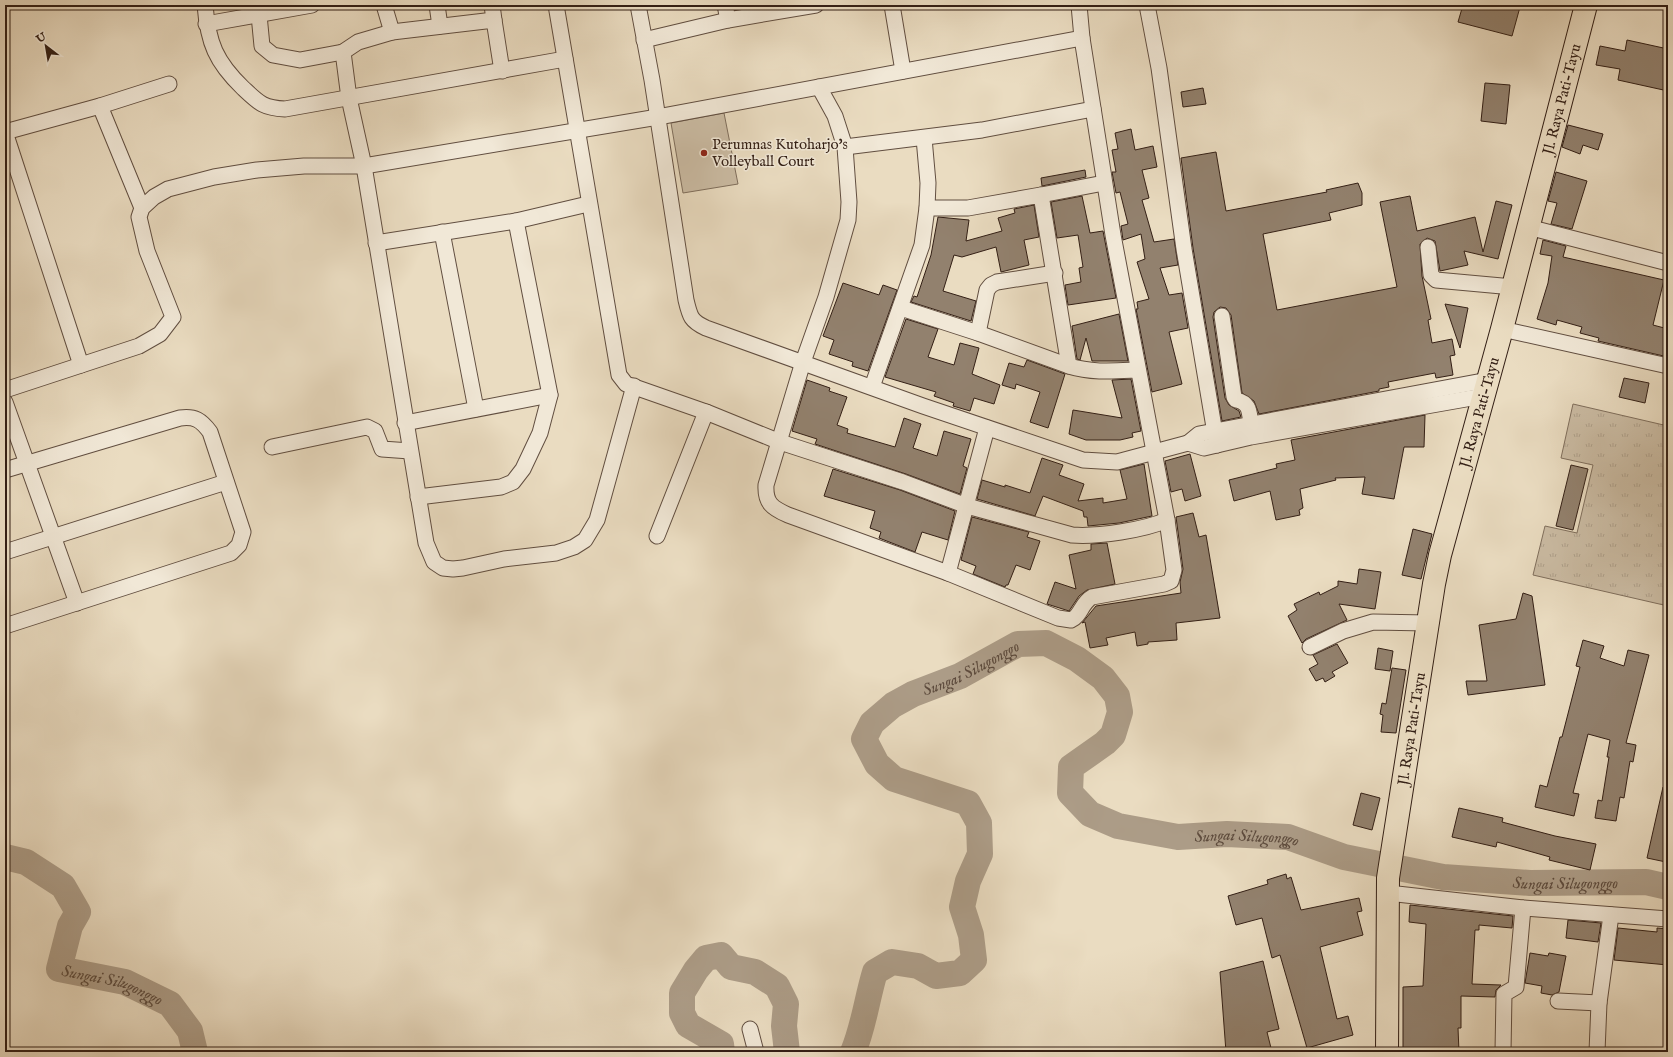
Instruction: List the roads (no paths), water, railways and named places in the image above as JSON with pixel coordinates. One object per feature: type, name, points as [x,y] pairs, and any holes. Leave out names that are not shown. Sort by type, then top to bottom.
[{"type":"main road","name":"Jl. Raya Pati-Tayu","points":[[1388,886],[1396,824],[1440,555],[1502,330],[1586,5]]},
{"type":"main road","points":[[1387,1052],[1388,886]]},
{"type":"street","points":[[205,5],[206,24],[219,62],[228,73],[259,103],[269,108],[285,109],[564,59]]},
{"type":"street","points":[[206,24],[312,5]]},
{"type":"street","points":[[384,5],[392,32]]},
{"type":"street","points":[[436,5],[440,26]]},
{"type":"street","points":[[492,5],[502,71]]},
{"type":"street","points":[[556,5],[588,204],[619,375],[626,384],[706,412],[780,442],[903,482],[967,506],[1072,535],[1085,536],[1155,525],[1167,520]]},
{"type":"street","points":[[638,5],[658,117],[690,316],[695,323],[706,328],[987,428],[1083,460],[1117,462],[1188,443],[1199,434],[1216,438],[1486,388]]},
{"type":"street","points":[[725,5],[728,20]]},
{"type":"street","points":[[644,40],[728,20],[816,5]]},
{"type":"street","points":[[892,5],[904,71]]},
{"type":"street","points":[[819,87],[835,116],[845,147],[849,202],[848,220],[826,297],[803,362],[766,485],[766,495],[776,510],[948,573],[1058,618],[1071,620],[1077,615],[1085,601],[1092,597],[1164,584],[1171,581],[1174,570],[1167,520],[1104,183],[1082,38],[1079,5]]},
{"type":"street","points":[[1147,5],[1159,68],[1184,249],[1216,438]]},
{"type":"street","points":[[259,15],[262,46],[273,55],[300,60],[343,52],[358,42],[392,32],[494,20]]},
{"type":"street","points":[[5,390],[139,346],[160,334],[173,317],[147,250],[139,217],[142,208],[154,197],[168,189],[214,177],[257,170],[304,166],[364,166],[576,129],[658,117],[1082,38]]},
{"type":"street","points":[[343,52],[349,98],[364,166],[418,497],[429,553],[434,562],[443,568],[463,568],[504,559],[556,553],[574,547],[585,540],[597,520],[634,386]]},
{"type":"street","points":[[80,365],[5,132],[100,106],[169,84]]},
{"type":"street","points":[[100,106],[142,208]]},
{"type":"street","points":[[845,147],[982,130],[1093,109]]},
{"type":"street","points":[[872,387],[922,245],[927,208],[928,183],[924,138]]},
{"type":"street","points":[[927,208],[968,208],[1104,183]]},
{"type":"street","points":[[1041,195],[1070,366]]},
{"type":"street","points":[[376,243],[516,220],[588,204]]},
{"type":"street","points":[[418,497],[501,487],[513,482],[523,469],[540,433],[550,395],[516,220]]},
{"type":"street","points":[[1528,227],[1668,263]]},
{"type":"street","points":[[442,232],[476,409]]},
{"type":"street","points":[[1428,247],[1431,275],[1436,280],[1513,287]]},
{"type":"street","points":[[978,333],[987,290],[991,285],[997,282],[1055,273]]},
{"type":"street","points":[[901,308],[1083,370],[1099,372],[1138,370]]},
{"type":"street","points":[[1222,316],[1234,397],[1236,400],[1245,403],[1248,406],[1251,424]]},
{"type":"street","points":[[1502,330],[1668,366]]},
{"type":"street","points":[[405,423],[550,395]]},
{"type":"street","points":[[5,402],[77,603]]},
{"type":"street","points":[[657,536],[706,412]]},
{"type":"street","points":[[5,470],[180,418],[191,417],[202,422],[210,432],[243,532],[239,545],[230,553],[5,626]]},
{"type":"street","points":[[1216,438],[1251,424],[1270,427]]},
{"type":"street","points":[[272,447],[367,427],[375,431],[382,449],[410,451]]},
{"type":"street","points":[[948,573],[987,428]]},
{"type":"street","points":[[5,552],[226,482]]},
{"type":"street","points":[[1310,647],[1343,631],[1373,622],[1428,623]]},
{"type":"street","points":[[1388,886],[1523,908],[1668,919]]},
{"type":"street","points":[[1503,1052],[1504,994],[1516,987],[1523,908]]},
{"type":"street","points":[[1597,1052],[1599,1003],[1611,915]]},
{"type":"street","points":[[1558,1001],[1599,1003]]},
{"type":"street","points":[[750,1029],[756,1052]]},
{"type":"waterway","name":"Sungai Silugonggo","points":[[853,1052],[860,1032],[875,972],[892,962],[918,966],[936,976],[960,973],[974,960],[971,935],[962,907],[968,881],[980,854],[979,823],[968,803],[894,779],[877,764],[864,739],[872,723],[893,705],[913,694],[960,676],[1018,644],[1046,643],[1077,659],[1103,678],[1117,696],[1120,712],[1113,735],[1105,743],[1071,767],[1070,793],[1090,814],[1118,826],[1178,837],[1227,834],[1288,837],[1344,857],[1443,877],[1530,883],[1646,882],[1668,887]]},
{"type":"waterway","name":"Sungai Silugonggo","points":[[5,857],[26,862],[63,886],[78,912],[70,926],[59,969],[125,982],[170,1004],[190,1031],[195,1052]]},
{"type":"waterway","name":"Sungai Silugonggo","points":[[722,1052],[721,1044],[688,1025],[682,1013],[682,993],[696,970],[706,958],[721,955],[731,967],[755,972],[777,986],[786,1004],[784,1026],[787,1052]]},
{"type":"place","name":"Perumnas Kutoharjo's Volleyball Court","points":[[704,153]]}]
